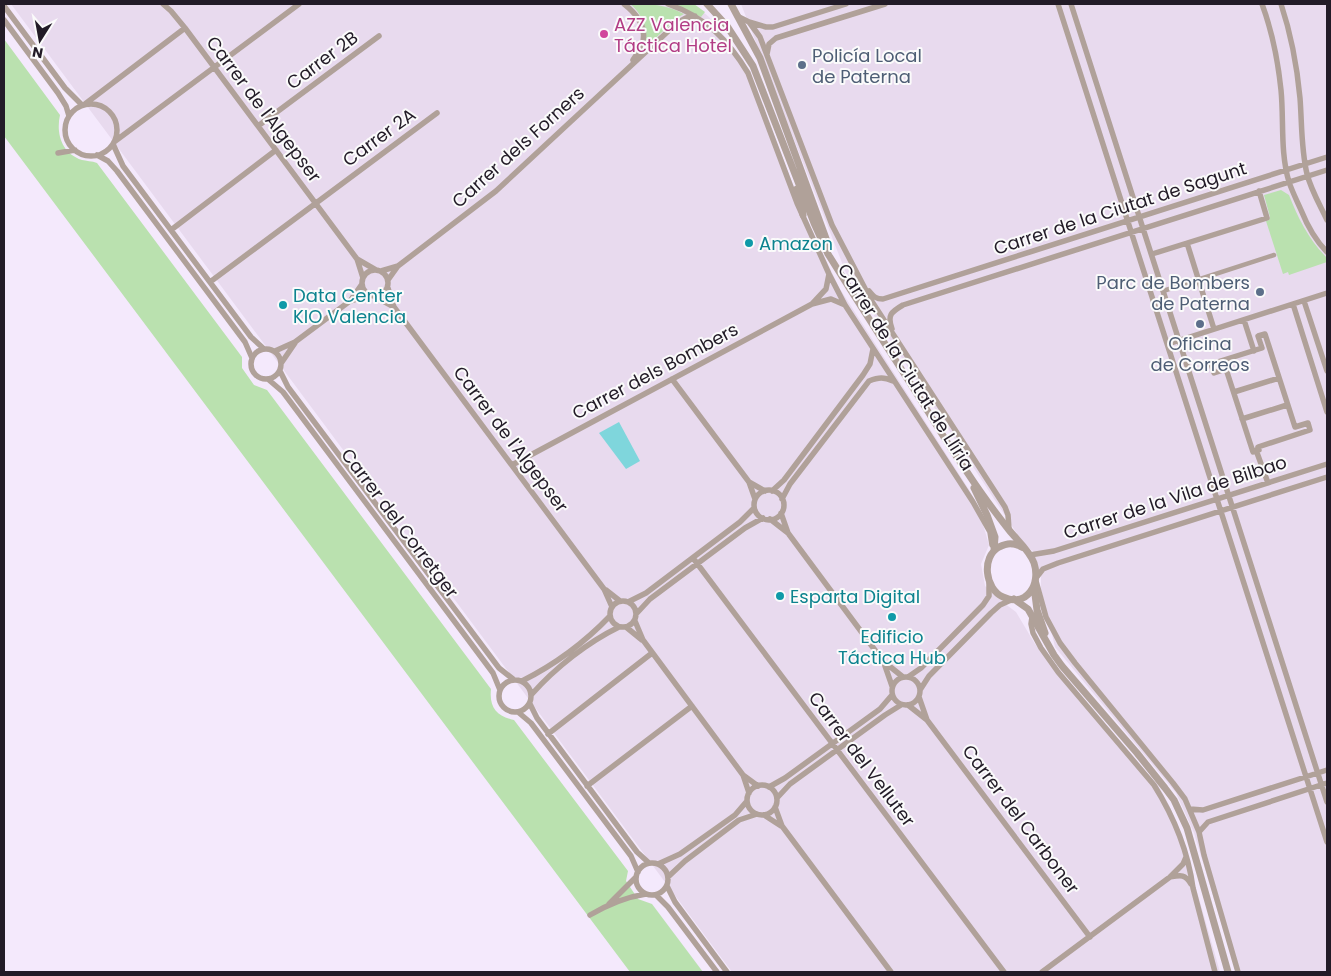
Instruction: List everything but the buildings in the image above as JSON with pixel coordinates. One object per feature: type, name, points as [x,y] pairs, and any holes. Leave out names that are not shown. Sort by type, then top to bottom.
[{"type":"street","name":"Carrer de l'Algepser","points":[[163,4],[185,28],[357,259]]},
{"type":"street","points":[[185,28],[77,108],[69,116],[66,123],[66,139],[75,150],[89,156],[97,155],[108,149],[113,143],[299,4]]},
{"type":"street","name":"Carrer dels Forners","points":[[624,4],[640,19],[642,27],[642,45],[631,64]]},
{"type":"street","name":"Carrer de la Ciutat de Llíria","points":[[668,4],[679,7],[695,16],[719,33],[739,58],[748,74],[797,203],[829,274],[845,305],[973,502],[990,532],[992,551]]},
{"type":"street","points":[[702,4],[718,16]]},
{"type":"street","name":"Carrer de la Ciutat de Llíria","points":[[706,4],[727,26],[754,66],[777,129],[828,254],[967,472],[1009,531],[1030,555],[1034,563],[1037,610],[1054,654]]},
{"type":"street","name":"Carrer de la Ciutat de Llíria","points":[[733,4],[760,58],[842,277]]},
{"type":"street","points":[[739,17],[749,22],[773,27],[846,4]]},
{"type":"street","points":[[767,54],[769,44],[776,38],[885,4]]},
{"type":"street","points":[[1058,4],[1327,842]]},
{"type":"street","points":[[1072,4],[1270,625],[1318,773],[1324,784],[1327,802]]},
{"type":"street","points":[[1262,4],[1272,37],[1278,68],[1289,182],[1306,222],[1327,252]]},
{"type":"street","points":[[1281,4],[1297,70],[1305,164],[1313,192],[1327,220]]},
{"type":"street","points":[[4,6],[65,88],[83,105],[101,106],[114,117],[117,133],[113,143],[123,166],[251,337],[264,349],[275,351],[296,342],[350,301],[368,272],[378,271]]},
{"type":"street","name":"Carrer dels Forners","points":[[388,280],[398,266],[496,191],[677,23],[695,16]]},
{"type":"street","points":[[4,20],[58,93],[66,106],[69,116]]},
{"type":"street","name":"Carrer de la Ciutat de Llíria","points":[[749,22],[760,37],[832,225],[858,277],[1005,507],[1008,515],[1009,531]]},
{"type":"street","points":[[778,25],[779,34],[782,37]]},
{"type":"street","name":"Carrer 2B","points":[[258,126],[379,36]]},
{"type":"street","name":"Carrer 2A","points":[[210,282],[437,113]]},
{"type":"street","points":[[777,129],[804,215]]},
{"type":"street","points":[[66,139],[58,153],[75,150]]},
{"type":"street","points":[[171,230],[276,150]]},
{"type":"street","points":[[97,155],[108,161],[140,201],[245,342],[252,358]]},
{"type":"street","name":"Carrer de la Ciutat de Sagunt","points":[[858,277],[873,296],[883,299],[1327,157]]},
{"type":"street","name":"Carrer de la Ciutat de Sagunt","points":[[895,336],[889,322],[890,314],[903,305],[1327,170]]},
{"type":"street","points":[[1152,254],[1267,218],[1259,191]]},
{"type":"street","points":[[1187,243],[1214,330]]},
{"type":"street","points":[[1164,291],[1274,255]]},
{"type":"street","points":[[357,259],[386,275],[394,307]]},
{"type":"street","points":[[357,259],[366,293],[394,307]]},
{"type":"street","name":"Carrer dels Forners","points":[[378,271],[398,266]]},
{"type":"street","name":"Carrer dels Bombers","points":[[812,304],[826,289],[829,274]]},
{"type":"street","points":[[922,286],[926,298]]},
{"type":"street","points":[[350,301],[380,296],[388,288]]},
{"type":"street","points":[[1168,344],[1327,293]]},
{"type":"street","name":"Carrer dels Bombers","points":[[512,466],[812,304],[831,299],[845,305]]},
{"type":"street","points":[[1304,301],[1327,372]]},
{"type":"street","points":[[1292,304],[1327,412]]},
{"type":"street","name":"Carrer de l'Algepser","points":[[394,307],[604,589]]},
{"type":"street","points":[[1244,320],[1254,351]]},
{"type":"street","points":[[1265,334],[1295,427],[1308,423],[1310,430],[1258,447],[1259,450],[1256,450],[1253,452],[1226,369],[1214,373],[1211,364],[1262,348],[1258,336],[1265,334]]},
{"type":"street","points":[[264,349],[257,352],[252,358],[251,364],[252,371],[259,378],[268,380],[276,377],[282,362],[296,342]]},
{"type":"street","points":[[755,499],[758,495],[768,491],[784,480],[863,375],[870,364],[873,349]]},
{"type":"street","points":[[275,351],[280,356],[282,362]]},
{"type":"street","name":"Carrer del Corretger","points":[[280,371],[288,387],[499,668],[513,679]]},
{"type":"street","points":[[863,375],[870,381]]},
{"type":"street","points":[[782,499],[790,484],[870,381],[884,377],[895,382]]},
{"type":"street","points":[[1234,392],[1279,378]]},
{"type":"street","points":[[672,379],[749,482],[755,499],[754,508],[759,516],[770,519],[781,513],[783,508],[782,499],[776,492],[768,491],[749,482]]},
{"type":"street","name":"Carrer del Corretger","points":[[268,380],[283,392],[493,673],[500,690]]},
{"type":"street","points":[[1242,419],[1287,405]]},
{"type":"street","points":[[1256,450],[1268,483]]},
{"type":"street","name":"Carrer de la Vila de Bilbao","points":[[1030,555],[1054,551],[1327,464]]},
{"type":"street","name":"Carrer de la Ciutat de Llíria","points":[[967,472],[995,537],[987,568],[989,581],[1002,597],[1013,600],[1028,609],[1062,666],[1137,753],[1174,800],[1187,828],[1228,972]]},
{"type":"street","name":"Carrer de la Vila de Bilbao","points":[[1036,582],[1043,569],[1058,563],[1327,477]]},
{"type":"street","points":[[628,602],[646,594],[740,522],[754,508]]},
{"type":"street","points":[[781,513],[788,533]]},
{"type":"street","points":[[758,786],[743,775],[652,653],[643,640],[635,621],[637,613],[650,599],[744,528],[763,518]]},
{"type":"street","points":[[770,519],[788,533],[883,661],[892,686],[892,695],[897,703],[901,705]]},
{"type":"street","points":[[992,551],[1002,545],[1013,544],[1024,548]]},
{"type":"street","name":"Carrer del Velluter","points":[[693,558],[1004,972]]},
{"type":"street","points":[[892,686],[895,682],[921,668],[983,606],[989,596],[989,581]]},
{"type":"street","points":[[764,815],[768,814],[775,807],[777,798],[790,784],[885,715],[901,705],[908,705],[916,701],[920,690],[929,676],[1000,605],[1021,599],[1029,594],[1036,582]]},
{"type":"street","name":"Carrer de la Ciutat de Llíria","points":[[1036,582],[1046,617],[1060,643],[1185,799],[1199,832],[1206,863],[1238,972]]},
{"type":"street","points":[[604,589],[620,601],[628,602],[634,606],[637,613]]},
{"type":"street","points":[[604,589],[612,607]]},
{"type":"street","points":[[522,681],[542,671],[596,630],[610,616],[614,604],[620,601]]},
{"type":"street","points":[[610,616],[613,622],[643,640]]},
{"type":"street","points":[[1032,617],[1033,633],[1058,672],[1154,785],[1166,804],[1186,857],[1215,972]]},
{"type":"street","points":[[532,694],[522,681],[513,679],[505,683],[500,690],[499,698],[502,706],[510,711],[518,712],[527,708],[532,694],[547,677],[601,636],[632,624],[635,621]]},
{"type":"street","points":[[1259,629],[1270,625]]},
{"type":"street","points":[[548,734],[652,653]]},
{"type":"street","points":[[883,661],[905,677],[916,682],[920,690]]},
{"type":"street","points":[[658,864],[680,854],[735,815],[747,801],[751,790],[758,786],[769,786],[785,778],[880,709],[892,695]]},
{"type":"street","name":"Carrer del Carboner","points":[[919,697],[928,720],[1090,937]]},
{"type":"street","points":[[530,704],[548,734],[637,852],[649,863]]},
{"type":"street","name":"Carrer del Carboner","points":[[908,705],[928,720]]},
{"type":"street","points":[[587,786],[692,706]]},
{"type":"street","points":[[518,712],[530,723],[631,856],[637,875],[638,887],[646,894]]},
{"type":"street","points":[[1190,809],[1204,810],[1327,770]]},
{"type":"street","points":[[743,775],[749,793]]},
{"type":"street","points":[[1199,832],[1208,822],[1324,784]]},
{"type":"street","points":[[769,786],[777,798]]},
{"type":"street","points":[[747,801],[750,809],[757,814]]},
{"type":"street","points":[[775,807],[782,826],[891,972]]},
{"type":"street","points":[[668,877],[684,861],[739,820],[757,814],[764,815],[782,826]]},
{"type":"street","points":[[1042,972],[1170,876],[1186,857]]},
{"type":"street","points":[[608,905],[644,865],[649,863],[658,864],[663,867],[668,877],[667,886],[675,902],[727,972]]},
{"type":"street","points":[[1170,876],[1180,875],[1188,878],[1193,888]]},
{"type":"street","points":[[590,915],[608,905],[632,896],[656,895],[661,893],[667,886]]},
{"type":"street","points":[[656,895],[668,907],[717,972]]},
{"type":"shaded area","points":[[11,4],[691,4],[696,6],[709,17],[744,61],[810,227],[840,289],[977,504],[989,545],[981,564],[985,586],[1016,612],[1035,644],[1158,785],[1170,807],[1180,832],[1220,972],[732,972]]},
{"type":"shaded area","points":[[741,4],[1327,4],[1327,972],[1236,972],[1194,833],[1176,793],[1055,647],[1041,589],[1041,577],[1033,551],[1025,546],[846,273]]},
{"type":"green space","points":[[630,4],[664,6],[684,14],[677,18],[644,49],[642,19],[636,9]]},
{"type":"green space","points":[[675,4],[694,4],[705,12],[701,17]]},
{"type":"green space","points":[[4,39],[60,115],[60,135],[69,153],[82,160],[97,163],[242,357],[242,368],[254,385],[267,390],[491,689],[491,701],[495,710],[503,716],[514,720],[628,871],[626,881],[638,899],[652,904],[703,972],[630,972],[4,136]]},
{"type":"green space","points":[[1281,190],[1289,195],[1305,228],[1327,258],[1327,262],[1289,275],[1288,272],[1283,274],[1266,221],[1270,217],[1264,195]]},
{"type":"water","points":[[619,422],[640,461],[626,469],[599,433]]},
{"type":"place","name":"AZZ Valencia Táctica Hotel","points":[[604,34]]},
{"type":"place","name":"Policía Local de Paterna","points":[[802,65]]},
{"type":"place","name":"Amazon","points":[[749,243]]},
{"type":"place","name":"Parc de Bombers de Paterna","points":[[1260,292]]},
{"type":"place","name":"Data Center KIO Valencia","points":[[283,305]]},
{"type":"place","name":"Oficina de Correos","points":[[1200,324]]},
{"type":"place","name":"Esparta Digital","points":[[780,596]]},
{"type":"place","name":"Edificio Táctica Hub","points":[[892,617]]}]
